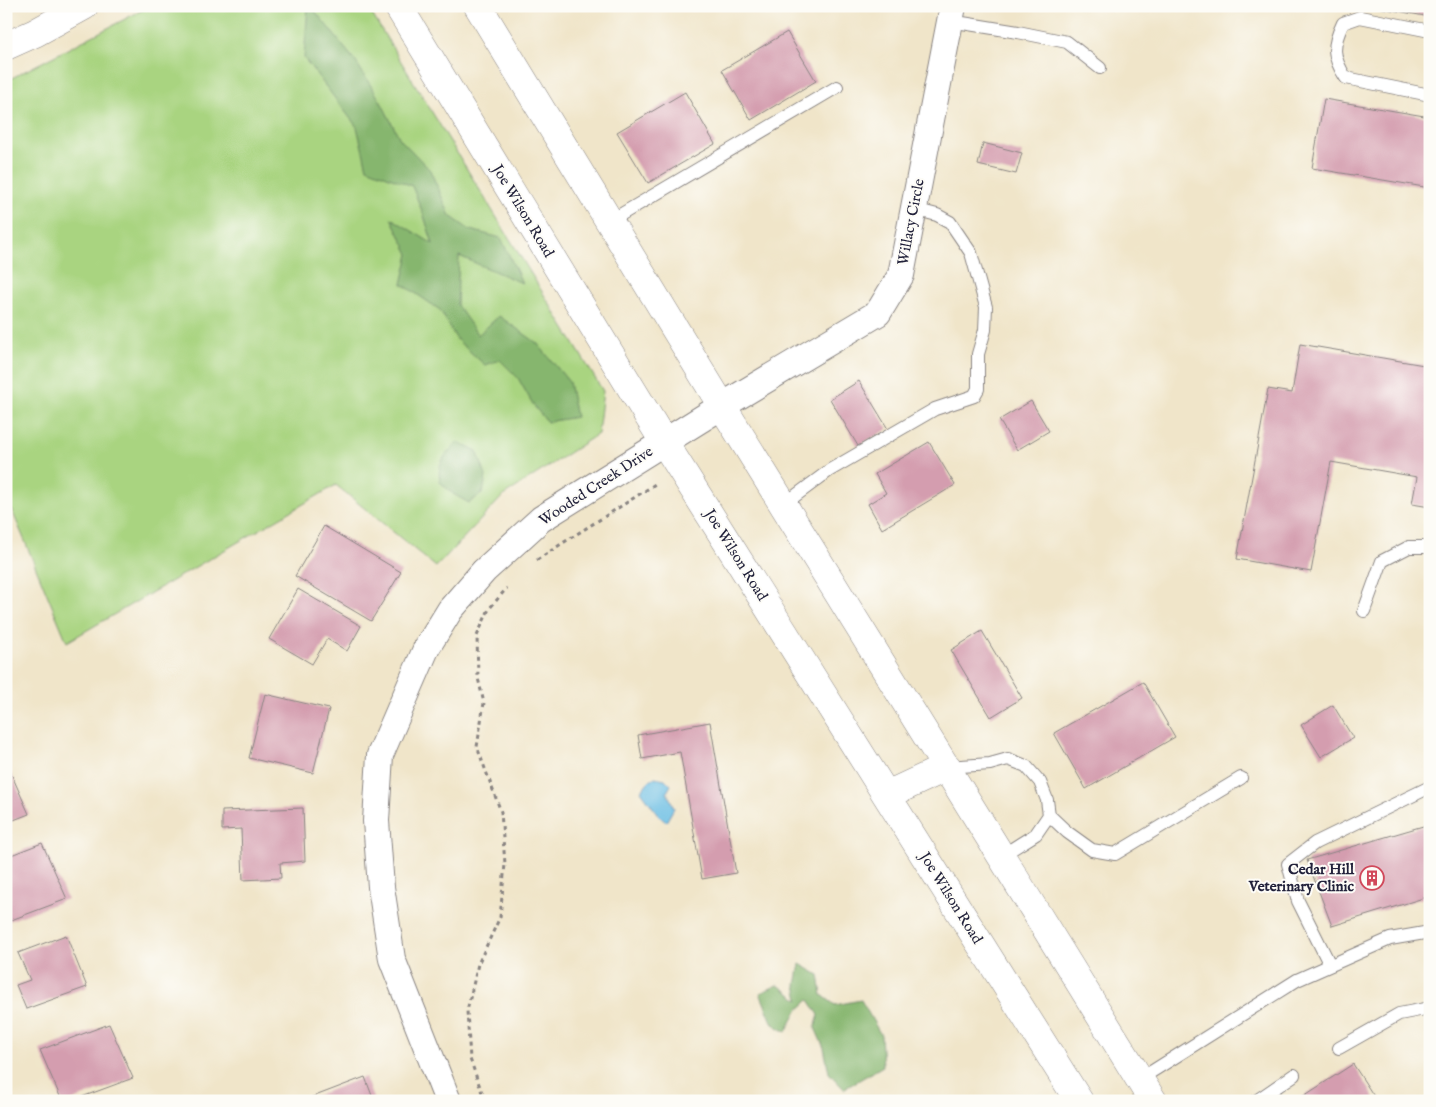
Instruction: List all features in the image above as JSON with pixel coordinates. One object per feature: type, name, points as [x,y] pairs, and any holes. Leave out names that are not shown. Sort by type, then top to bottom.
[{"type":"main road","points":[[6,46],[35,33],[84,6]]},
{"type":"main road","name":"Joe Wilson Road","points":[[398,6],[664,442],[1078,1101]]},
{"type":"main road","points":[[478,6],[783,505],[1146,1090]]},
{"type":"main road","points":[[887,795],[947,767]]},
{"type":"street","name":"Willacy Circle","points":[[664,442],[878,313],[901,275],[951,14]]},
{"type":"street","name":"Wooded Creek Drive","points":[[448,1101],[392,959],[380,887],[376,821],[380,755],[426,649],[450,610],[484,571],[541,519],[664,442]]},
{"type":"lane","points":[[951,14],[1018,32],[1067,42],[1100,68]]},
{"type":"lane","points":[[1430,30],[1360,16],[1343,23],[1334,41],[1337,66],[1346,78],[1430,95]]},
{"type":"lane","points":[[610,221],[837,87]]},
{"type":"lane","points":[[783,505],[837,465],[935,409],[974,396],[978,389],[978,354],[985,330],[986,307],[971,254],[950,222],[937,215],[914,209]]},
{"type":"lane","points":[[1364,611],[1382,561],[1409,547],[1430,547]]},
{"type":"lane","points":[[947,767],[990,764],[1008,759],[1026,766],[1040,782],[1047,800],[1049,815],[1067,832],[1092,850],[1115,854],[1241,778]]},
{"type":"lane","points":[[1330,965],[1298,901],[1288,864],[1314,842],[1430,786]]},
{"type":"lane","points":[[1002,856],[1036,834],[1049,815]]},
{"type":"lane","points":[[1146,1090],[1297,980],[1390,939],[1430,932]]},
{"type":"lane","points":[[1339,1048],[1399,1014],[1430,1008]]},
{"type":"lane","points":[[1256,1101],[1294,1075]]},
{"type":"path","points":[[536,561],[568,539],[614,512],[680,467]]},
{"type":"path","points":[[485,1101],[470,1060],[468,1011],[478,964],[500,917],[505,864],[501,812],[477,747],[484,703],[478,678],[478,636],[489,609],[508,586]]},
{"type":"green space","points":[[150,6],[367,6],[603,391],[598,434],[503,496],[436,567],[336,485],[67,642],[6,496],[6,81]]},
{"type":"green space","points":[[308,6],[311,6],[356,62],[381,102],[400,139],[430,170],[450,216],[470,230],[501,238],[522,283],[459,256],[457,305],[478,335],[499,316],[537,343],[569,382],[576,417],[547,422],[534,406],[518,378],[500,360],[485,365],[457,340],[440,310],[402,284],[409,254],[391,218],[433,244],[424,216],[412,186],[367,168],[357,127],[304,58]]},
{"type":"green space","points":[[458,442],[477,451],[486,476],[483,493],[469,503],[453,494],[440,482],[441,464]]},
{"type":"green space","points":[[800,964],[819,975],[822,995],[835,1005],[861,1000],[881,1035],[883,1066],[844,1089],[829,1073],[824,1048],[815,1028],[819,1015],[809,1000],[797,1011],[786,1032],[773,1024],[760,993],[778,985],[799,1000],[796,985]]},
{"type":"water","points":[[655,777],[665,779],[671,785],[667,792],[674,808],[666,822],[659,816],[641,791]]},
{"type":"building","points":[[1430,6],[1430,17],[1376,7]]},
{"type":"building","points":[[787,32],[816,81],[751,120],[722,70]]},
{"type":"building","points":[[685,92],[715,144],[648,183],[617,132]]},
{"type":"building","points":[[1324,99],[1430,117],[1430,188],[1312,168]]},
{"type":"building","points":[[983,143],[1022,153],[1016,174],[978,165]]},
{"type":"building","points":[[1300,344],[1430,366],[1430,507],[1412,504],[1417,477],[1331,462],[1311,572],[1237,559],[1268,389],[1292,393]]},
{"type":"building","points":[[859,381],[888,429],[858,446],[830,399]]},
{"type":"building","points":[[1031,401],[1049,431],[1017,450],[999,420]]},
{"type":"building","points":[[929,442],[955,485],[882,529],[868,504],[886,493],[875,474]]},
{"type":"building","points":[[324,526],[401,572],[371,621],[295,576]]},
{"type":"building","points":[[298,589],[361,626],[347,651],[327,639],[312,664],[269,639]]},
{"type":"building","points":[[982,631],[1022,698],[991,717],[951,650]]},
{"type":"building","points":[[1143,682],[1175,737],[1086,789],[1054,733]]},
{"type":"building","points":[[265,694],[329,709],[313,773],[249,758]]},
{"type":"building","points":[[1333,705],[1353,738],[1321,757],[1301,725]]},
{"type":"building","points":[[710,722],[736,873],[702,879],[680,752],[642,759],[638,735]]},
{"type":"building","points":[[6,762],[29,814],[6,823]]},
{"type":"building","points":[[303,808],[305,861],[280,863],[281,878],[243,880],[241,829],[222,830],[222,811]]},
{"type":"building","name":"Cedar Hill Veterinary Clinic","points":[[1430,824],[1430,896],[1332,926],[1307,860]]},
{"type":"building","points":[[42,843],[67,899],[6,922],[6,857]]},
{"type":"building","points":[[66,935],[87,987],[26,1009],[16,985],[30,980],[18,953]]},
{"type":"building","points":[[109,1024],[133,1078],[71,1101],[62,1101],[40,1050]]},
{"type":"building","points":[[1353,1064],[1377,1101],[1296,1101]]},
{"type":"building","points":[[365,1077],[374,1101],[302,1101]]},
{"type":"place","name":"Cedar Hill Veterinary Clinic","points":[[1372,878]]}]
